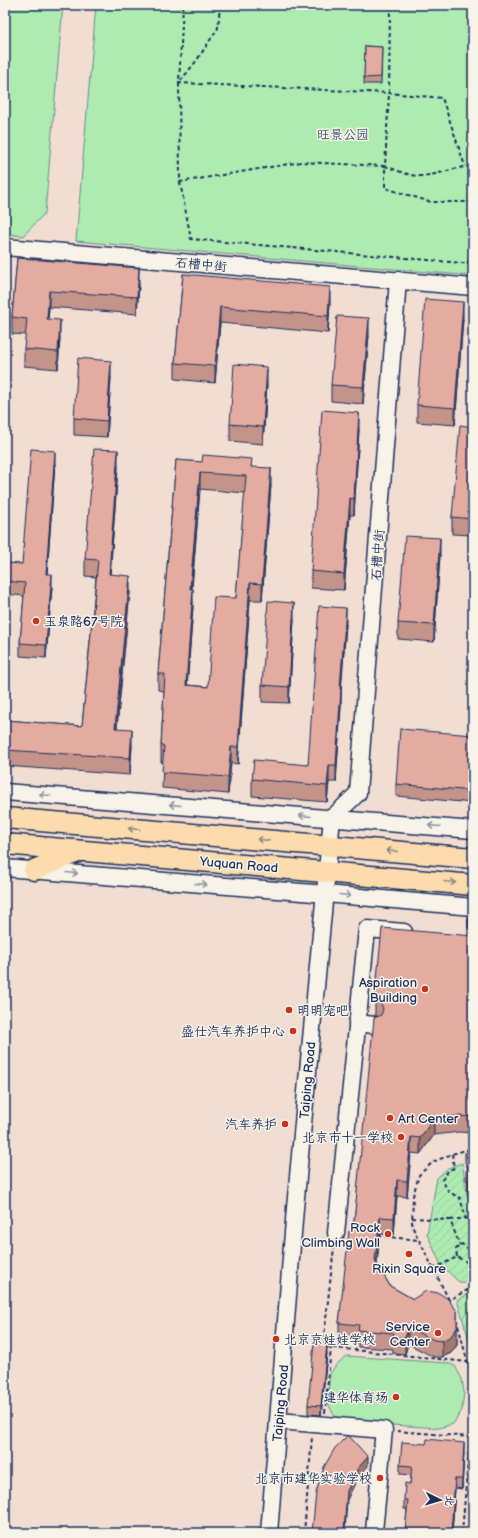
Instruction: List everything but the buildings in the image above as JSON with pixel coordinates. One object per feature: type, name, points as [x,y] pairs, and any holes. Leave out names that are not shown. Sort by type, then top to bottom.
[{"type":"main road","name":"Yuquan Road","points":[[5,818],[473,858]]},
{"type":"main road","name":"Yuquan Road","points":[[5,844],[473,884]]},
{"type":"main road","points":[[34,870],[83,850]]},
{"type":"street","name":"石槽中街","points":[[5,247],[473,287]]},
{"type":"street","name":"石槽中街","points":[[332,818],[358,793],[398,280]]},
{"type":"street","points":[[5,792],[473,830]]},
{"type":"street","name":"Taiping Road","points":[[269,1533],[295,1208],[326,894],[332,818]]},
{"type":"street","name":"Yuquan Road","points":[[5,868],[473,907]]},
{"type":"street","points":[[407,879],[448,905]]},
{"type":"street","points":[[336,1233],[367,929],[420,934]]},
{"type":"street","points":[[357,1023],[374,1025]]},
{"type":"street","points":[[279,1421],[384,1430],[374,1531]]},
{"type":"path","points":[[183,5],[178,83],[180,182],[191,239],[473,264]]},
{"type":"path","points":[[178,83],[197,60],[218,28],[220,5]]},
{"type":"path","points":[[390,5],[389,92],[385,188],[431,202],[473,202]]},
{"type":"path","points":[[178,83],[389,92],[442,98],[465,166]]},
{"type":"path","points":[[180,182],[301,162],[385,166],[419,176],[446,172],[465,166],[473,166]]},
{"type":"path","points":[[468,264],[473,216]]},
{"type":"path","points":[[451,1306],[412,1226],[413,1196],[419,1175],[433,1162],[452,1154],[473,1148]]},
{"type":"path","points":[[452,1154],[454,1168],[448,1171],[442,1180],[449,1192],[460,1198],[466,1218],[473,1227]]},
{"type":"path","points":[[412,1218],[450,1220],[466,1218]]},
{"type":"path","points":[[450,1220],[460,1246]]},
{"type":"path","points":[[336,1233],[323,1347],[468,1362]]},
{"type":"path","points":[[374,1236],[419,1240]]},
{"type":"path","points":[[457,1257],[456,1249],[462,1244],[470,1250]]},
{"type":"path","points":[[457,1257],[467,1262],[470,1259],[470,1250]]},
{"type":"path","points":[[433,1269],[457,1257]]},
{"type":"path","points":[[449,1300],[473,1287]]},
{"type":"path","points":[[454,1311],[468,1362],[472,1406],[462,1533]]},
{"type":"path","points":[[304,1533],[331,1348]]},
{"type":"path","points":[[384,1430],[470,1437]]},
{"type":"green space","points":[[5,5],[63,5],[45,213],[23,236],[5,234]]},
{"type":"green space","name":"旺景公园","points":[[96,5],[473,5],[473,276],[76,241]]},
{"type":"green space","points":[[462,1163],[468,1199],[473,1202],[473,1283],[459,1282],[441,1265],[427,1234],[437,1178],[448,1168]]},
{"type":"green space","points":[[473,1292],[473,1353],[457,1300]]},
{"type":"green space","name":"建华体育场","points":[[346,1356],[447,1363],[455,1366],[462,1379],[464,1392],[462,1410],[453,1424],[439,1428],[345,1422],[335,1417],[327,1402],[330,1374],[336,1365]]},
{"type":"place","name":"玉泉路67号院","points":[[36,621]]},
{"type":"place","name":"Aspiration Building","points":[[425,989]]},
{"type":"place","name":"明明宠吧","points":[[289,1010]]},
{"type":"place","name":"盛仕汽车养护中心","points":[[293,1031]]},
{"type":"place","name":"Art Center","points":[[390,1118]]},
{"type":"place","name":"汽车养护","points":[[285,1124]]},
{"type":"place","name":"北京市十一学校","points":[[401,1137]]},
{"type":"place","name":"Rock Climbing Wall","points":[[388,1234]]},
{"type":"place","name":"Rixin Square","points":[[409,1254]]},
{"type":"place","name":"Service Center","points":[[438,1333]]},
{"type":"place","name":"北京京娃娃学校","points":[[276,1339]]},
{"type":"place","name":"建华体育场","points":[[396,1397]]},
{"type":"place","name":"北京市建华实验学校","points":[[380,1478]]}]
